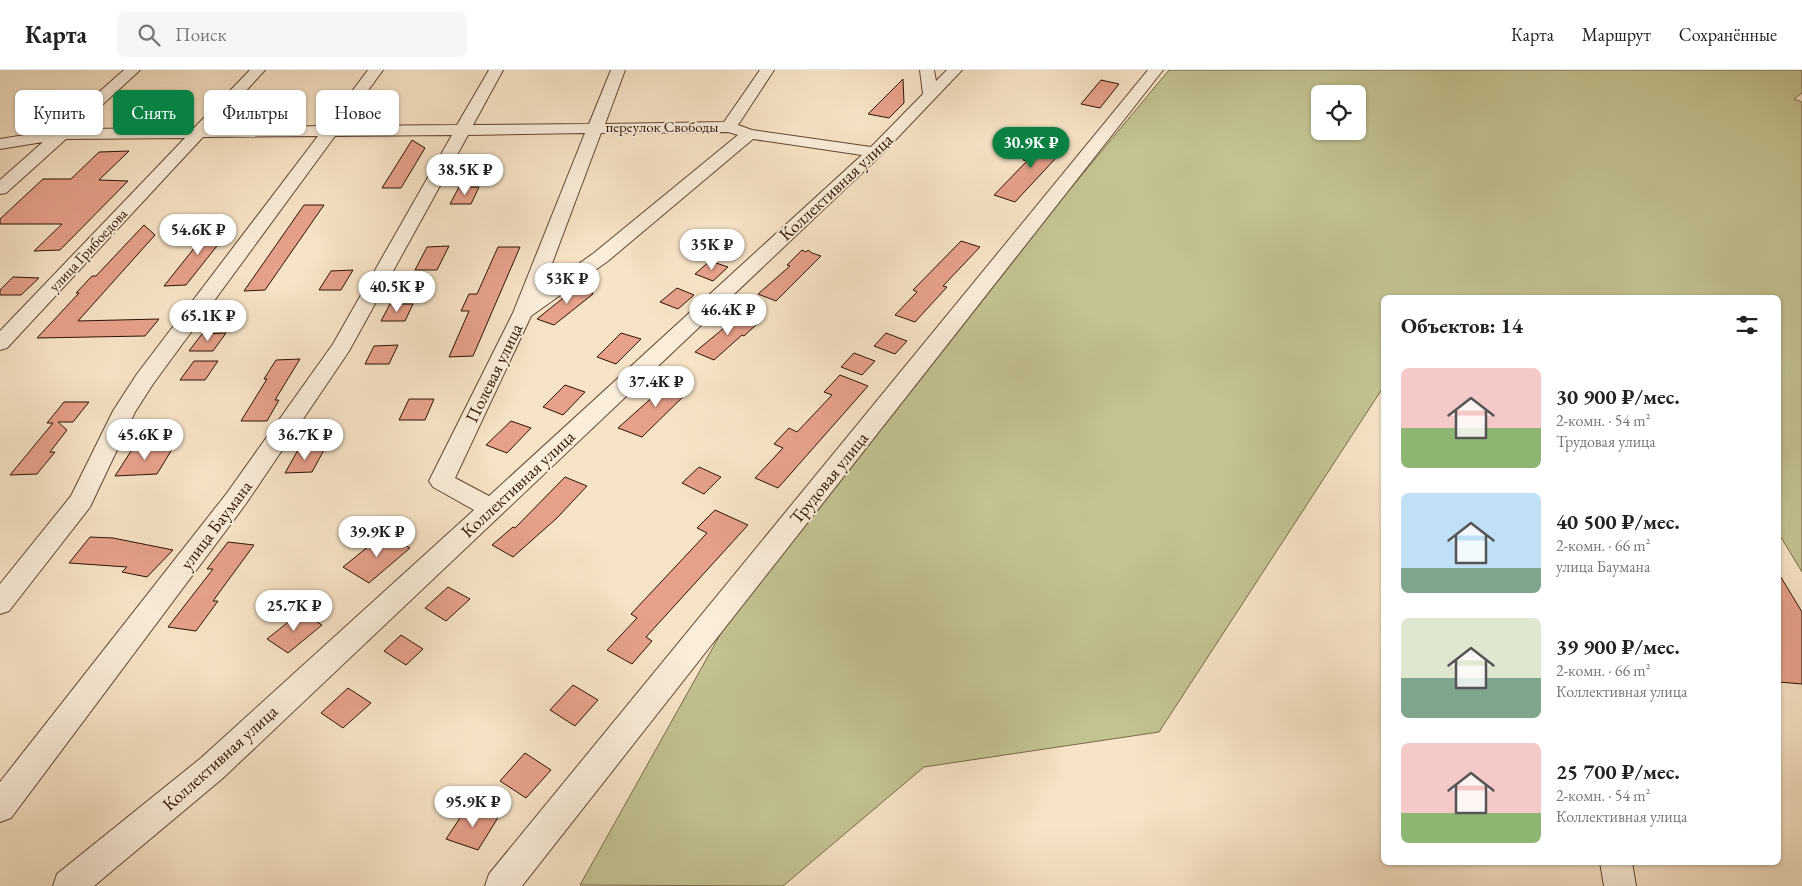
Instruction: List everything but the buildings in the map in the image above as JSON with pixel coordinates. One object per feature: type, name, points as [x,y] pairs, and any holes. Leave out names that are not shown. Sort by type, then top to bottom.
[{"type":"street","points":[[103,97],[133,70]]},
{"type":"street","name":"улица Грибоедова","points":[[0,343],[258,70]]},
{"type":"street","points":[[361,90],[376,70]]},
{"type":"street","name":"улица Баумана","points":[[0,807],[236,499],[342,346],[496,70]]},
{"type":"street","name":"Полевая улица","points":[[491,508],[441,480],[523,313],[618,70]]},
{"type":"street","points":[[729,127],[767,70]]},
{"type":"street","points":[[926,70],[931,95]]},
{"type":"street","name":"Коллективная улица","points":[[69,886],[212,768],[875,152],[956,70]]},
{"type":"street","name":"Трудовая улица","points":[[501,886],[1156,70]]},
{"type":"street","name":"переулок Свободы","points":[[399,131],[729,127],[750,134],[875,152]]},
{"type":"street","name":"переулок Свободы","points":[[103,134],[316,132]]},
{"type":"street","points":[[523,313],[601,257],[750,134]]},
{"type":"street","name":"переулок Свободы","points":[[0,144],[57,135]]},
{"type":"street","points":[[0,189],[62,135]]},
{"type":"street","points":[[0,603],[82,501],[124,411],[145,379],[326,135]]},
{"type":"street","points":[[1616,865],[1620,886]]},
{"type":"shaded area","points":[[1169,70],[1802,70],[1802,93],[1794,99],[1802,102],[1802,572],[1781,537],[1781,295],[1381,295],[1381,391],[1159,732],[924,767],[783,886],[580,885],[763,558]]}]
